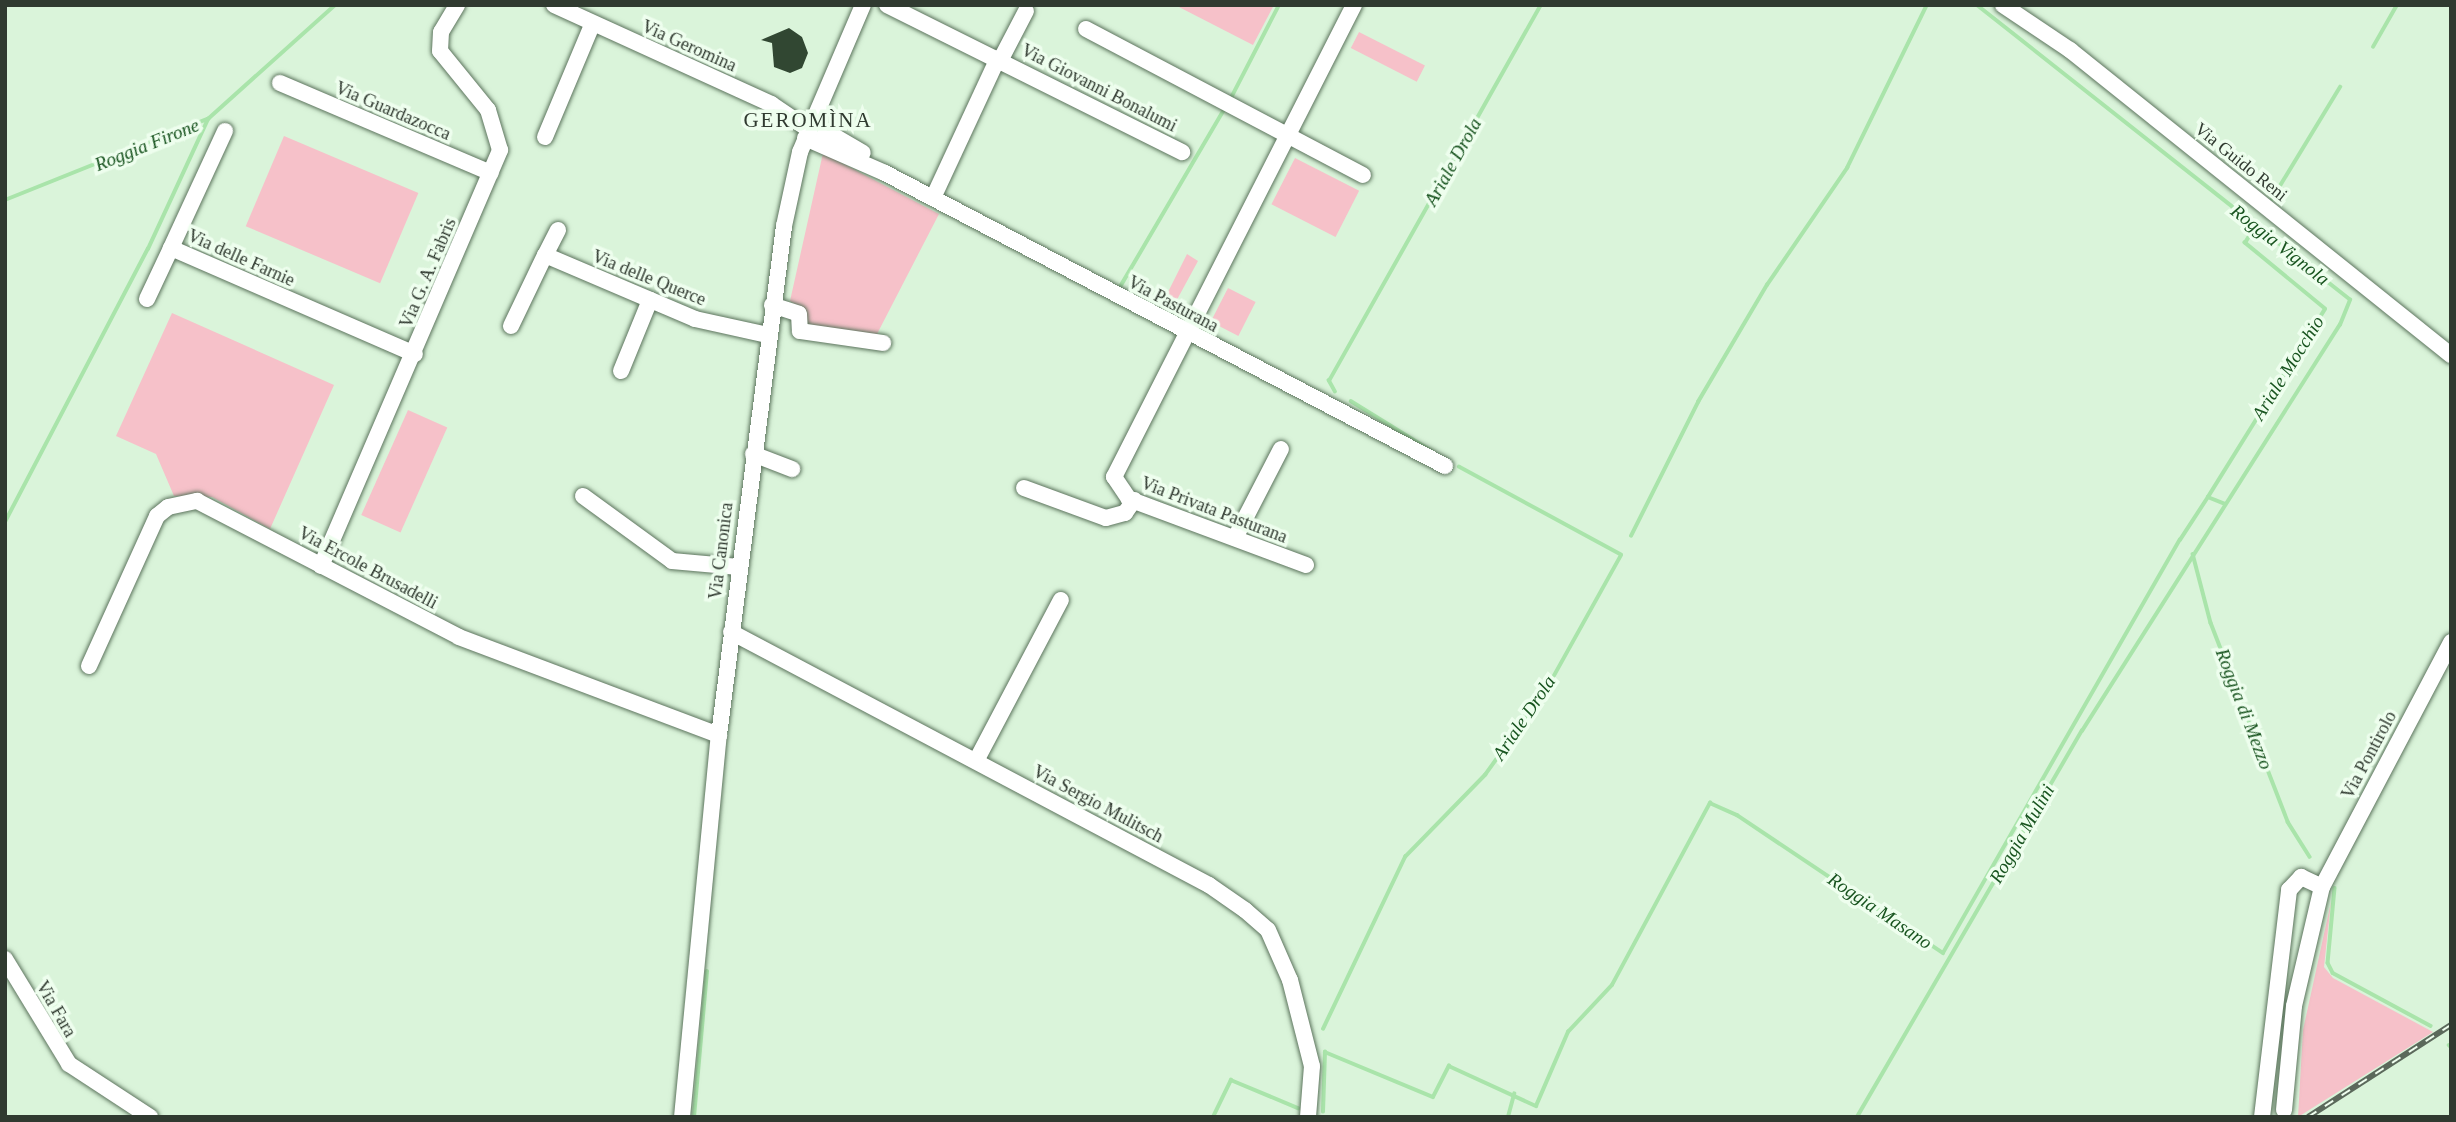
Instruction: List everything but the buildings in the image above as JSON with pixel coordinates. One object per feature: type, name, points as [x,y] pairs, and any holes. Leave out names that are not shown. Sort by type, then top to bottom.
[{"type":"street","name":"Via G. A. Fabris","points":[[321,566],[415,354],[500,150],[488,110],[440,51],[441,32],[457,5]]},
{"type":"street","name":"Via Geromina","points":[[554,5],[592,25],[771,104],[810,125]]},
{"type":"street","name":"Via Canonica","points":[[682,1117],[719,735],[772,305],[810,125],[863,5]]},
{"type":"street","points":[[887,5],[1000,59]]},
{"type":"street","points":[[1188,333],[1354,5]]},
{"type":"street","name":"Via Guido Reni","points":[[2003,5],[2070,50],[2451,355]]},
{"type":"street","points":[[933,198],[1026,11]]},
{"type":"street","points":[[545,137],[592,25]]},
{"type":"street","points":[[1086,29],[1363,175]]},
{"type":"street","name":"Via Giovanni Bonalumi","points":[[1000,59],[1182,152]]},
{"type":"street","name":"Via Guardazocca","points":[[280,83],[491,173]]},
{"type":"street","name":"Via Pasturana","points":[[810,125],[870,157],[885,173],[1445,466]]},
{"type":"street","name":"Via delle Farnie","points":[[225,131],[171,248],[415,354]]},
{"type":"street","points":[[511,326],[558,230]]},
{"type":"street","points":[[147,299],[171,248]]},
{"type":"street","name":"Via delle Querce","points":[[545,255],[695,319],[768,335]]},
{"type":"street","points":[[621,370],[650,300]]},
{"type":"street","points":[[772,305],[799,314],[800,331],[883,343]]},
{"type":"street","name":"Via Privata Pasturana","points":[[1188,333],[1115,469],[1115,486],[1134,500],[1306,565]]},
{"type":"street","points":[[1235,538],[1281,449]]},
{"type":"street","points":[[753,454],[792,468]]},
{"type":"street","points":[[1024,488],[1107,518],[1125,513],[1134,500]]},
{"type":"street","points":[[583,496],[672,561],[739,567]]},
{"type":"street","name":"Via Ercole Brusadelli","points":[[89,666],[151,527],[168,507],[204,504],[459,637],[719,735]]},
{"type":"street","points":[[976,761],[1061,600]]},
{"type":"street","name":"Via Sergio Mulitsch","points":[[731,632],[1209,885],[1268,930],[1290,980],[1312,1066],[1308,1117]]},
{"type":"street","name":"Via Pontirolo","points":[[2284,1110],[2294,1006],[2322,887],[2451,642]]},
{"type":"street","points":[[2262,1117],[2289,890],[2301,877],[2322,887]]},
{"type":"street","name":"Via Fara","points":[[5,960],[69,1064],[150,1117]]},
{"type":"shaded area","points":[[1175,5],[1274,5],[1253,45]]},
{"type":"shaded area","points":[[1359,32],[1425,66],[1417,82],[1351,48]]},
{"type":"shaded area","points":[[284,136],[418,193],[380,283],[246,226]]},
{"type":"shaded area","points":[[823,153],[939,214],[876,336],[805,326],[803,309],[790,301]]},
{"type":"shaded area","points":[[1295,158],[1359,191],[1336,237],[1271,204]]},
{"type":"shaded area","points":[[1187,254],[1198,261],[1173,307],[1163,302]]},
{"type":"shaded area","points":[[1228,288],[1256,302],[1238,336],[1211,322]]},
{"type":"shaded area","points":[[172,313],[334,385],[270,529],[212,497],[174,496],[156,454],[116,436]]},
{"type":"shaded area","points":[[408,410],[447,427],[401,533],[361,515]]},
{"type":"shaded area","points":[[2331,902],[2324,967],[2333,978],[2433,1032],[2298,1117],[2303,1030]]},
{"type":"waterway","name":"Roggia Firone","points":[[5,200],[208,119],[335,5]]},
{"type":"waterway","points":[[1231,98],[1279,5]]},
{"type":"waterway","name":"Ariale Drola","points":[[1335,392],[1329,381],[1541,5]]},
{"type":"waterway","points":[[1631,536],[1698,402],[1767,285],[1847,168],[1927,5]]},
{"type":"waterway","name":"Roggia Masano","points":[[1857,1117],[2082,731],[2340,325],[2350,300],[1976,5]]},
{"type":"waterway","name":"Ariale Mocchio","points":[[2373,47],[2397,5]]},
{"type":"waterway","name":"Ariale Mocchio","points":[[2272,199],[2340,87]]},
{"type":"waterway","points":[[1120,287],[1225,108]]},
{"type":"waterway","points":[[5,522],[148,249],[208,119]]},
{"type":"waterway","name":"Ariale Mocchio","points":[[2208,497],[2325,309],[2245,243],[2256,225]]},
{"type":"waterway","name":"Ariale Drola","points":[[1351,401],[1432,451]]},
{"type":"waterway","name":"Ariale Drola","points":[[1323,1029],[1405,857],[1485,775],[1546,690],[1621,555],[1459,467]]},
{"type":"waterway","name":"Roggia Masano","points":[[1323,1112],[1325,1052],[1433,1097],[1449,1066],[1536,1106],[1568,1032],[1612,985],[1710,803],[1737,815],[1943,953],[2180,540],[2208,497],[2225,504]]},
{"type":"waterway","name":"Roggia di Mezzo","points":[[2193,554],[2211,623],[2288,822],[2310,857]]},
{"type":"waterway","name":"Roggia di Mezzo","points":[[2335,888],[2328,963],[2333,973],[2431,1026]]},
{"type":"waterway","points":[[694,1117],[707,972]]},
{"type":"waterway","name":"Roggia Masano","points":[[1213,1117],[1231,1080],[1298,1108]]},
{"type":"waterway","name":"Roggia Masano","points":[[1508,1117],[1514,1094]]},
{"type":"railway","points":[[2308,1117],[2451,1025]]},
{"type":"district","name":"GEROMÌNA","points":[[808,120]]},
{"type":"water label","name":"Roggia Vignola","points":[[2280,245]]},
{"type":"water label","name":"Roggia Mulini","points":[[2022,834]]}]
